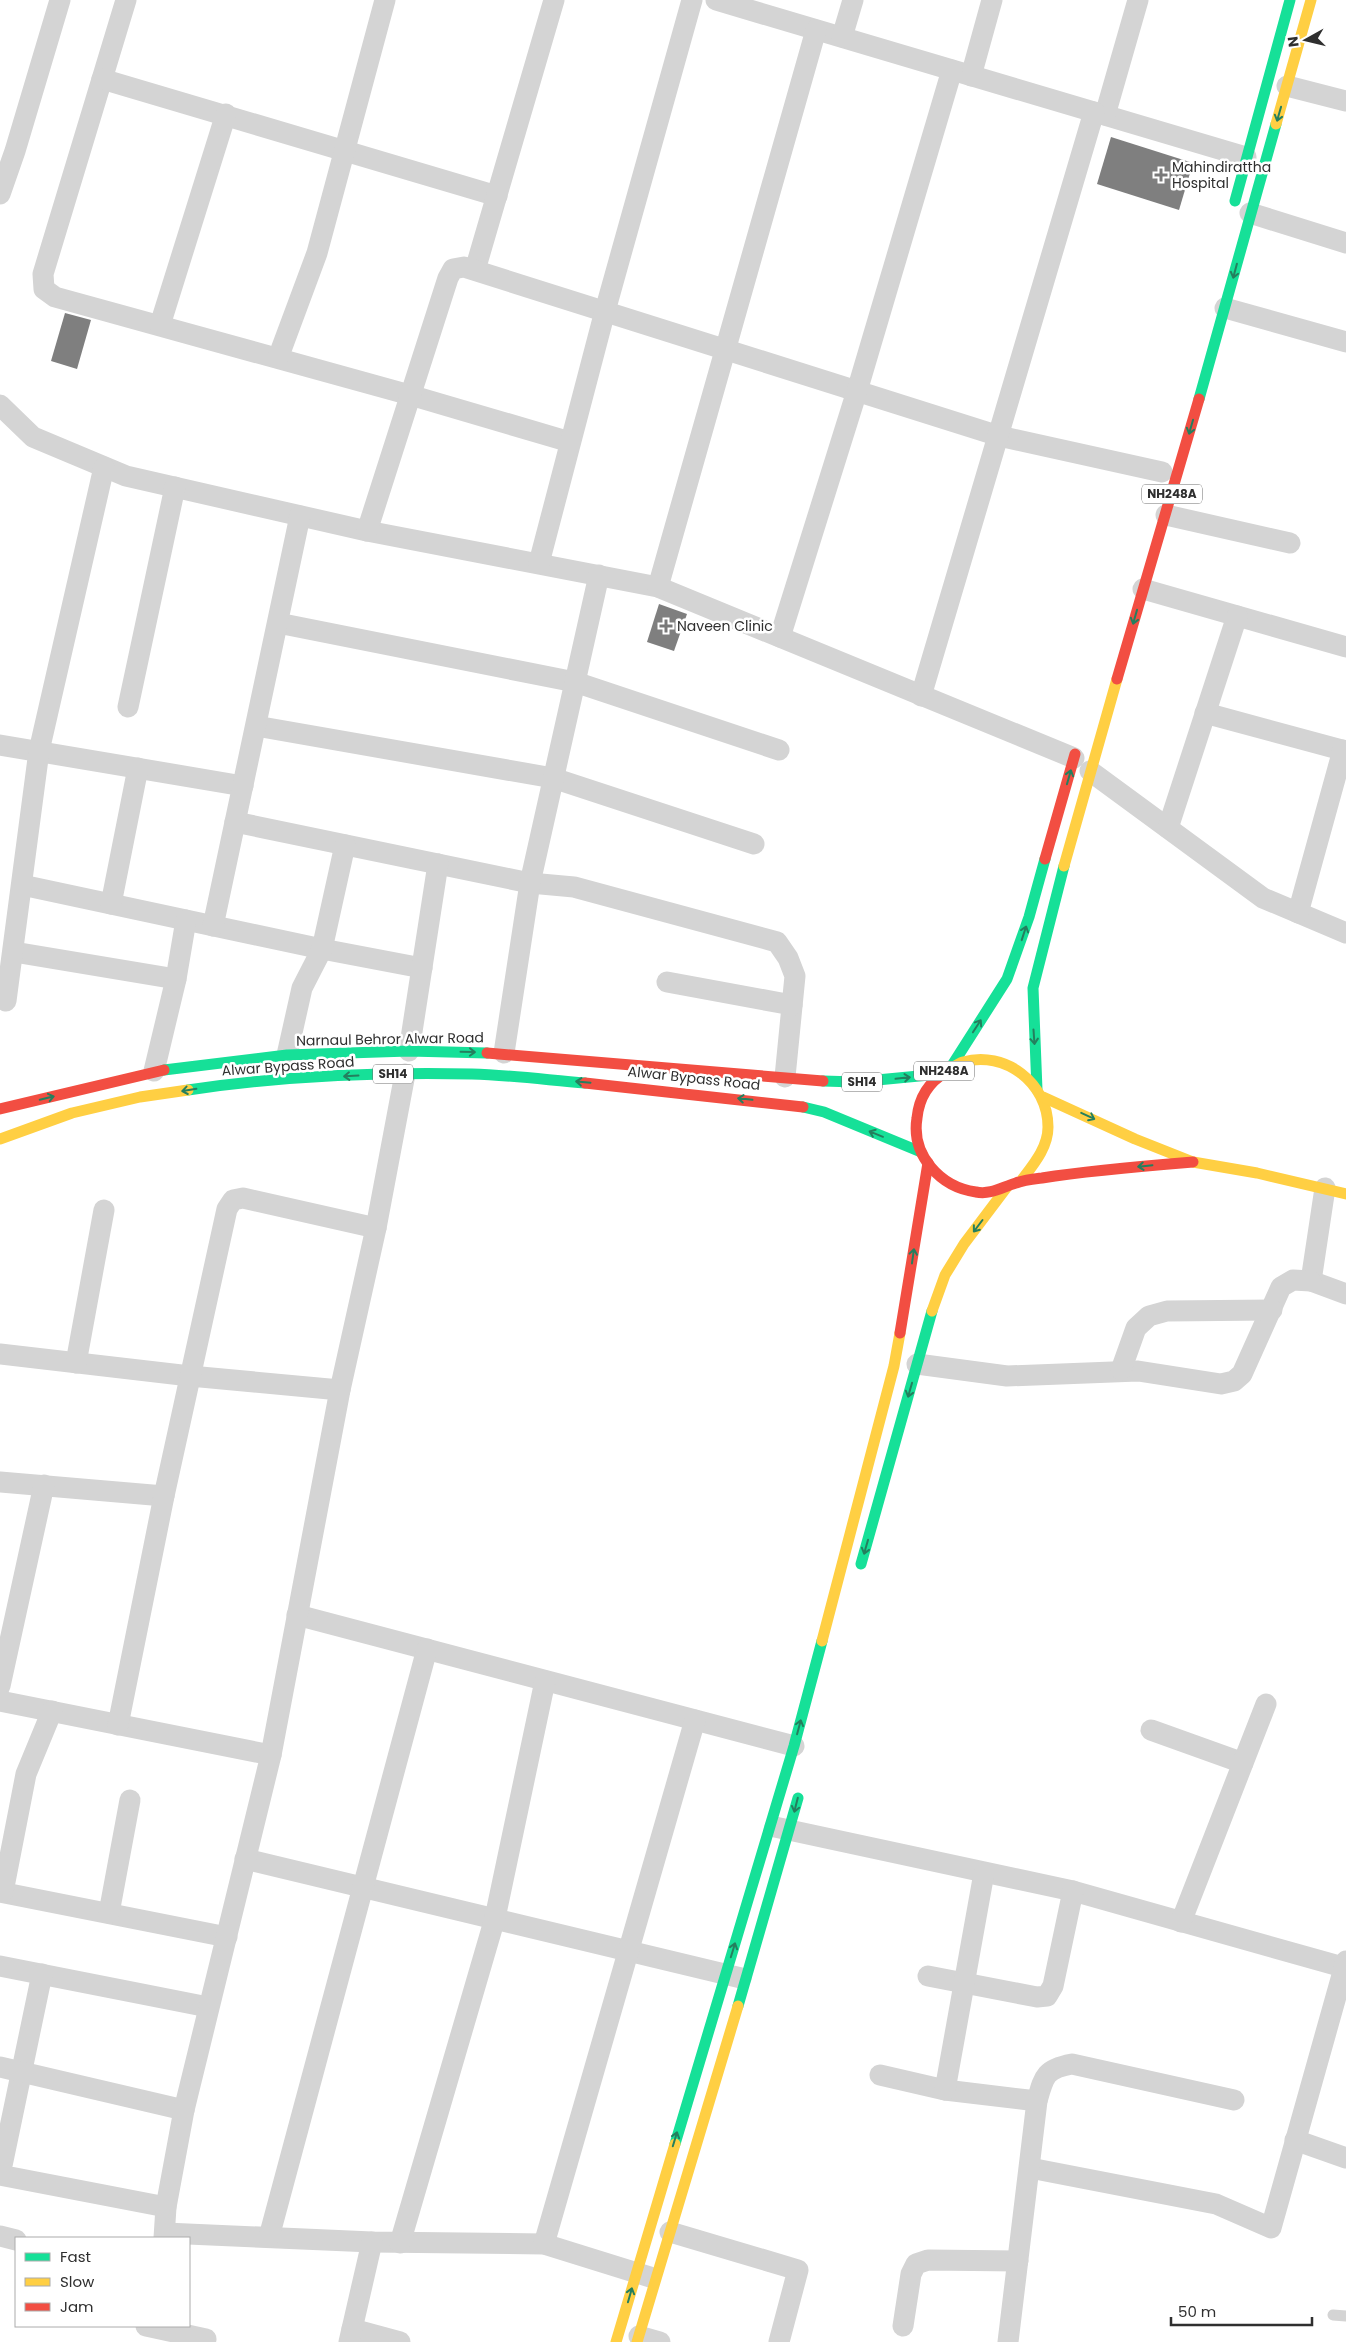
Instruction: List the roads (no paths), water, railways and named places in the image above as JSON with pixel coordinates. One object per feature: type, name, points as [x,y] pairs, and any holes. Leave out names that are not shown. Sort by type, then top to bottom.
[{"type":"main road","name":"NH248A","points":[[951,1067],[1007,978],[1029,917],[1081,756],[1143,589],[1225,308],[1242,211],[1246,157],[1290,0]]},
{"type":"main road","name":"NH248A","points":[[1242,211],[1287,86],[1311,0]]},
{"type":"main road","name":"NH248A","points":[[1040,1093],[1033,988],[1081,756]]},
{"type":"main road","name":"Narnaul Behror Alwar Road","points":[[0,1109],[154,1071],[287,1055],[409,1051],[504,1053],[785,1077]]},
{"type":"main road","name":"NH248A","points":[[1021,1181],[1042,1158],[1050,1128],[1048,1112],[1040,1093],[1030,1078],[1018,1069],[992,1060],[964,1062],[940,1074],[925,1093],[916,1116],[918,1140],[921,1152],[943,1180],[963,1190],[986,1193],[1021,1181],[1193,1162]]},
{"type":"main road","name":"Alwar Bypass Road","points":[[0,1139],[72,1113],[150,1096],[267,1080],[405,1074],[544,1078],[793,1104],[824,1112],[921,1152]]},
{"type":"main road","name":"SH14","points":[[785,1077],[856,1082],[940,1074]]},
{"type":"main road","name":"NH248A","points":[[1040,1093],[1135,1139],[1193,1162],[1257,1173],[1346,1194]]},
{"type":"main road","points":[[638,2339],[646,2276],[780,1828],[794,1746],[894,1366],[906,1305],[918,1210],[928,1163]]},
{"type":"main road","points":[[859,1572],[931,1313],[944,1275],[964,1244],[1007,1187]]},
{"type":"main road","points":[[616,2342],[646,2276],[670,2232],[736,1976],[780,1828],[800,1788]]},
{"type":"street","points":[[0,194],[15,151],[60,0]]},
{"type":"street","points":[[126,0],[44,274],[44,289],[55,298],[160,325],[570,442]]},
{"type":"street","points":[[278,358],[317,253],[385,0]]},
{"type":"street","points":[[475,270],[554,0]]},
{"type":"street","points":[[538,563],[605,311],[692,0]]},
{"type":"street","points":[[719,0],[1246,157]]},
{"type":"street","points":[[842,37],[853,0]]},
{"type":"street","points":[[780,637],[856,391],[962,73],[992,0]]},
{"type":"street","points":[[921,696],[999,436],[1100,114],[1138,0]]},
{"type":"street","points":[[658,587],[816,30]]},
{"type":"street","points":[[102,79],[226,114],[497,196]]},
{"type":"street","points":[[1287,86],[1346,102]]},
{"type":"street","points":[[160,325],[226,114]]},
{"type":"street","points":[[1242,211],[1346,243]]},
{"type":"street","points":[[367,531],[448,278],[453,269],[464,267],[999,436],[1162,472]]},
{"type":"street","points":[[1225,308],[1346,342]]},
{"type":"street","points":[[1,409],[33,437],[126,476],[367,531],[658,587],[921,696],[1081,756],[1168,828],[1263,898],[1346,933]]},
{"type":"street","points":[[6,1001],[14,952],[39,751],[104,467]]},
{"type":"street","points":[[128,707],[175,487]]},
{"type":"street","points":[[1166,515],[1290,543]]},
{"type":"street","points":[[214,926],[300,516]]},
{"type":"street","points":[[504,1053],[530,883],[599,575]]},
{"type":"street","points":[[1143,589],[1346,647]]},
{"type":"street","points":[[1168,828],[1236,616]]},
{"type":"street","points":[[278,623],[575,682],[779,750]]},
{"type":"street","points":[[1205,713],[1344,751],[1298,913]]},
{"type":"street","points":[[256,726],[553,778],[754,844]]},
{"type":"street","points":[[0,745],[243,786]]},
{"type":"street","points":[[111,904],[138,768]]},
{"type":"street","points":[[235,822],[530,883],[574,887],[778,942],[788,958],[794,976],[785,1077]]},
{"type":"street","points":[[287,1055],[302,988],[322,949],[345,845]]},
{"type":"street","points":[[409,1051],[438,864]]},
{"type":"street","points":[[22,885],[322,949],[422,968]]},
{"type":"street","points":[[154,1071],[176,980],[186,920]]},
{"type":"street","points":[[14,952],[176,980]]},
{"type":"street","points":[[667,982],[792,1005]]},
{"type":"street","points":[[405,1074],[376,1228],[340,1390],[271,1755],[184,2110],[166,2207],[164,2236],[400,2243],[544,2244],[646,2276]]},
{"type":"street","points":[[1311,1282],[1325,1188]]},
{"type":"street","points":[[118,1725],[164,1496],[227,1208],[233,1200],[243,1198],[376,1228]]},
{"type":"street","points":[[76,1363],[104,1210]]},
{"type":"street","points":[[917,1364],[1007,1376],[1121,1370],[1138,1371],[1221,1384],[1234,1381],[1242,1374],[1281,1286],[1293,1280],[1311,1282],[1346,1294]]},
{"type":"street","points":[[1121,1370],[1136,1328],[1149,1316],[1167,1311],[1272,1310]]},
{"type":"street","points":[[0,1354],[190,1376],[340,1390]]},
{"type":"street","points":[[0,1482],[164,1496]]},
{"type":"street","points":[[0,1686],[44,1485]]},
{"type":"street","points":[[297,1615],[794,1746]]},
{"type":"street","points":[[269,2238],[427,1650]]},
{"type":"street","points":[[400,2243],[495,1918],[545,1680]]},
{"type":"street","points":[[0,1701],[271,1755]]},
{"type":"street","points":[[1182,1922],[1266,1704]]},
{"type":"street","points":[[52,1712],[26,1774],[2,1892],[227,1936]]},
{"type":"street","points":[[544,2244],[695,1720]]},
{"type":"street","points":[[1151,1730],[1243,1764]]},
{"type":"street","points":[[109,1913],[130,1800]]},
{"type":"street","points":[[780,1828],[1073,1891],[1345,1965],[1271,2228],[1216,2204],[1030,2168]]},
{"type":"street","points":[[246,1859],[736,1976]]},
{"type":"street","points":[[945,2090],[984,1873]]},
{"type":"street","points":[[928,1976],[1037,1997],[1046,1996],[1053,1986],[1073,1891]]},
{"type":"street","points":[[0,1966],[208,2006]]},
{"type":"street","points":[[42,1974],[0,2175],[166,2207]]},
{"type":"street","points":[[1008,2342],[1037,2101],[1044,2077],[1056,2067],[1072,2064],[1234,2100]]},
{"type":"street","points":[[0,2067],[184,2110]]},
{"type":"street","points":[[880,2075],[945,2090],[1037,2101]]},
{"type":"street","points":[[1295,2140],[1346,2158]]},
{"type":"street","points":[[670,2232],[798,2270],[779,2342]]},
{"type":"street","points":[[0,2236],[15,2240]]},
{"type":"street","points":[[372,2242],[351,2336],[400,2342]]},
{"type":"street","points":[[903,2326],[910,2274],[916,2264],[928,2260],[1018,2261]]},
{"type":"street","points":[[139,2342],[145,2327]]},
{"type":"street","points":[[150,2327],[206,2339]]},
{"type":"street","points":[[638,2339],[660,2342]]},
{"type":"lane","points":[[1333,2315],[1346,2316]]},
{"type":"place","name":"Mahindirattha Hospital","points":[[1161,175]]},
{"type":"place","name":"Naveen Clinic","points":[[666,626]]}]
